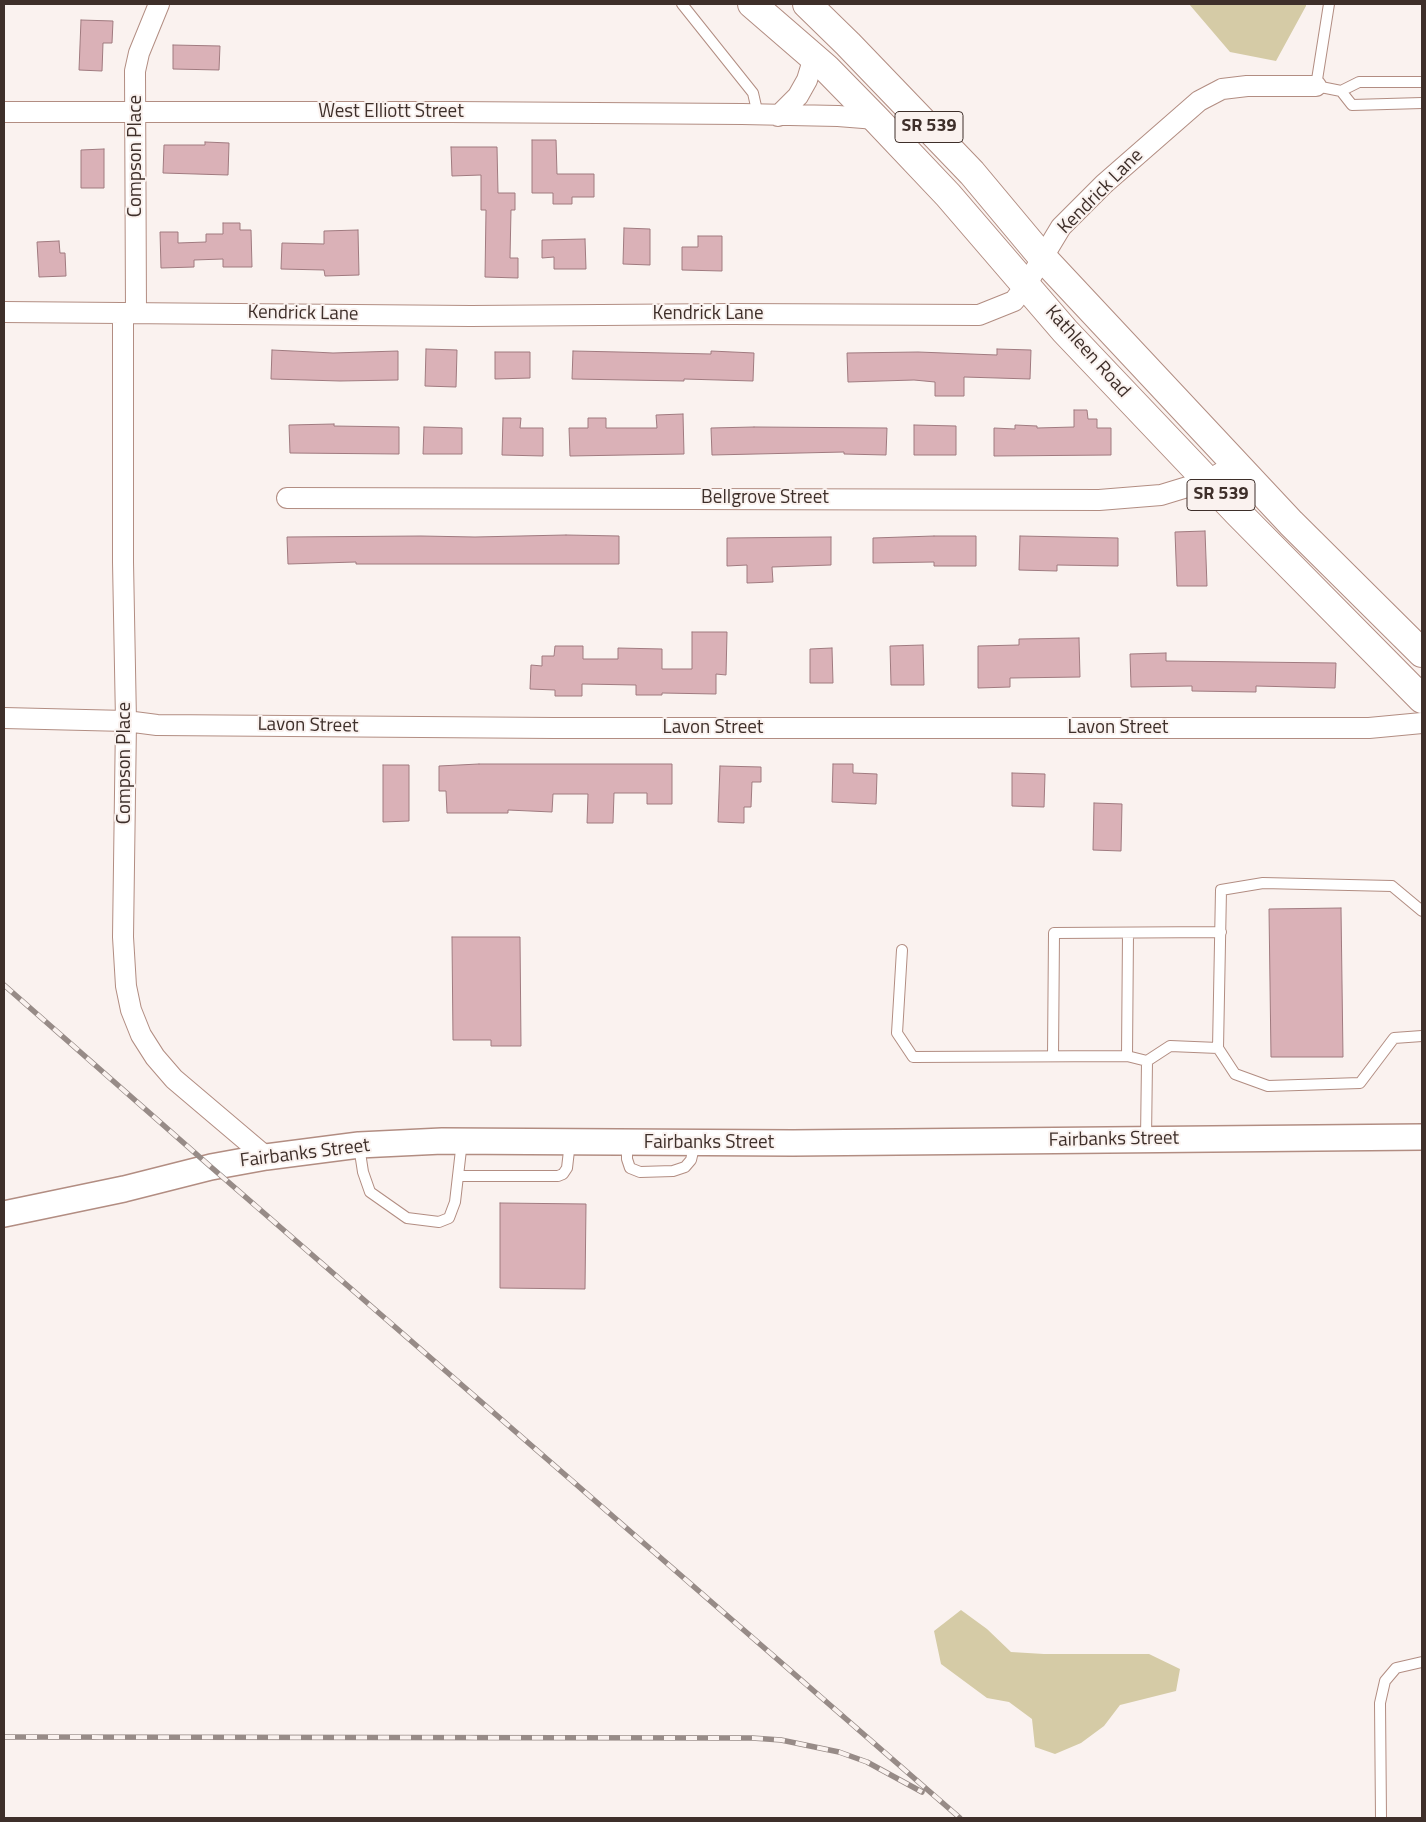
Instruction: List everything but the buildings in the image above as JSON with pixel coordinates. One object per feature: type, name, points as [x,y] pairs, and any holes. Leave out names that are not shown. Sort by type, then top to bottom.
[{"type":"main road","name":"Kathleen Road","points":[[752,4],[814,57],[876,119],[948,195],[1065,330],[1207,481],[1422,699]]},
{"type":"main road","name":"Kathleen Road","points":[[807,4],[855,51],[972,173],[1043,258],[1291,523],[1422,653]]},
{"type":"street","name":"Compson Place","points":[[159,4],[138,53],[135,71],[136,112],[123,562],[126,721],[123,937],[126,986],[131,1010],[141,1035],[155,1057],[174,1080],[266,1157]]},
{"type":"street","points":[[778,116],[798,96],[807,80],[814,57]]},
{"type":"street","name":"Kendrick Lane","points":[[4,312],[461,316],[979,315],[1014,301],[1026,285],[1061,227],[1104,184],[1199,101],[1222,89],[1247,86],[1316,86]]},
{"type":"street","name":"West Elliott Street","points":[[4,112],[460,112],[838,116],[876,119]]},
{"type":"street","name":"Bellgrove Street","points":[[287,498],[1099,500],[1161,495],[1207,481],[1236,464]]},
{"type":"street","name":"Lavon Street","points":[[4,718],[126,721],[157,724],[554,728],[1369,728],[1422,723]]},
{"type":"street","name":"Fairbanks Street","points":[[4,1214],[124,1189],[211,1167],[266,1157],[359,1145],[462,1142],[695,1143],[1422,1137]]},
{"type":"lane","points":[[682,4],[753,93],[758,115]]},
{"type":"lane","points":[[1329,4],[1316,86],[1341,91],[1359,82],[1422,82]]},
{"type":"lane","points":[[1341,91],[1352,105],[1422,103]]},
{"type":"lane","points":[[1422,911],[1392,886],[1263,883],[1221,890],[1218,1048],[1235,1074],[1268,1086],[1360,1083],[1394,1038],[1422,1036]]},
{"type":"lane","points":[[1127,1056],[1128,932]]},
{"type":"lane","points":[[1054,1056],[1054,933],[1220,932]]},
{"type":"lane","points":[[902,950],[897,1033],[913,1056],[1127,1056],[1147,1061],[1170,1046],[1218,1048]]},
{"type":"lane","points":[[1146,1139],[1147,1061]]},
{"type":"lane","points":[[359,1145],[363,1172],[370,1192],[407,1218],[438,1222],[449,1218],[455,1202],[462,1142]]},
{"type":"lane","points":[[458,1176],[558,1176],[563,1174],[566,1168],[570,1142]]},
{"type":"lane","points":[[1381,1818],[1380,1703],[1385,1681],[1396,1668],[1422,1662]]},
{"type":"shaded area","points":[[1189,4],[1306,4],[1306,6],[1276,61],[1230,52]]},
{"type":"shaded area","points":[[961,1610],[987,1629],[1011,1652],[1044,1654],[1149,1654],[1180,1669],[1176,1691],[1120,1705],[1104,1726],[1081,1743],[1055,1754],[1035,1747],[1032,1719],[1009,1702],[987,1698],[941,1664],[934,1631]]},
{"type":"railway","points":[[4,985],[960,1818]]},
{"type":"railway","points":[[4,1737],[752,1738],[781,1740],[839,1752],[867,1762],[922,1792]]}]
